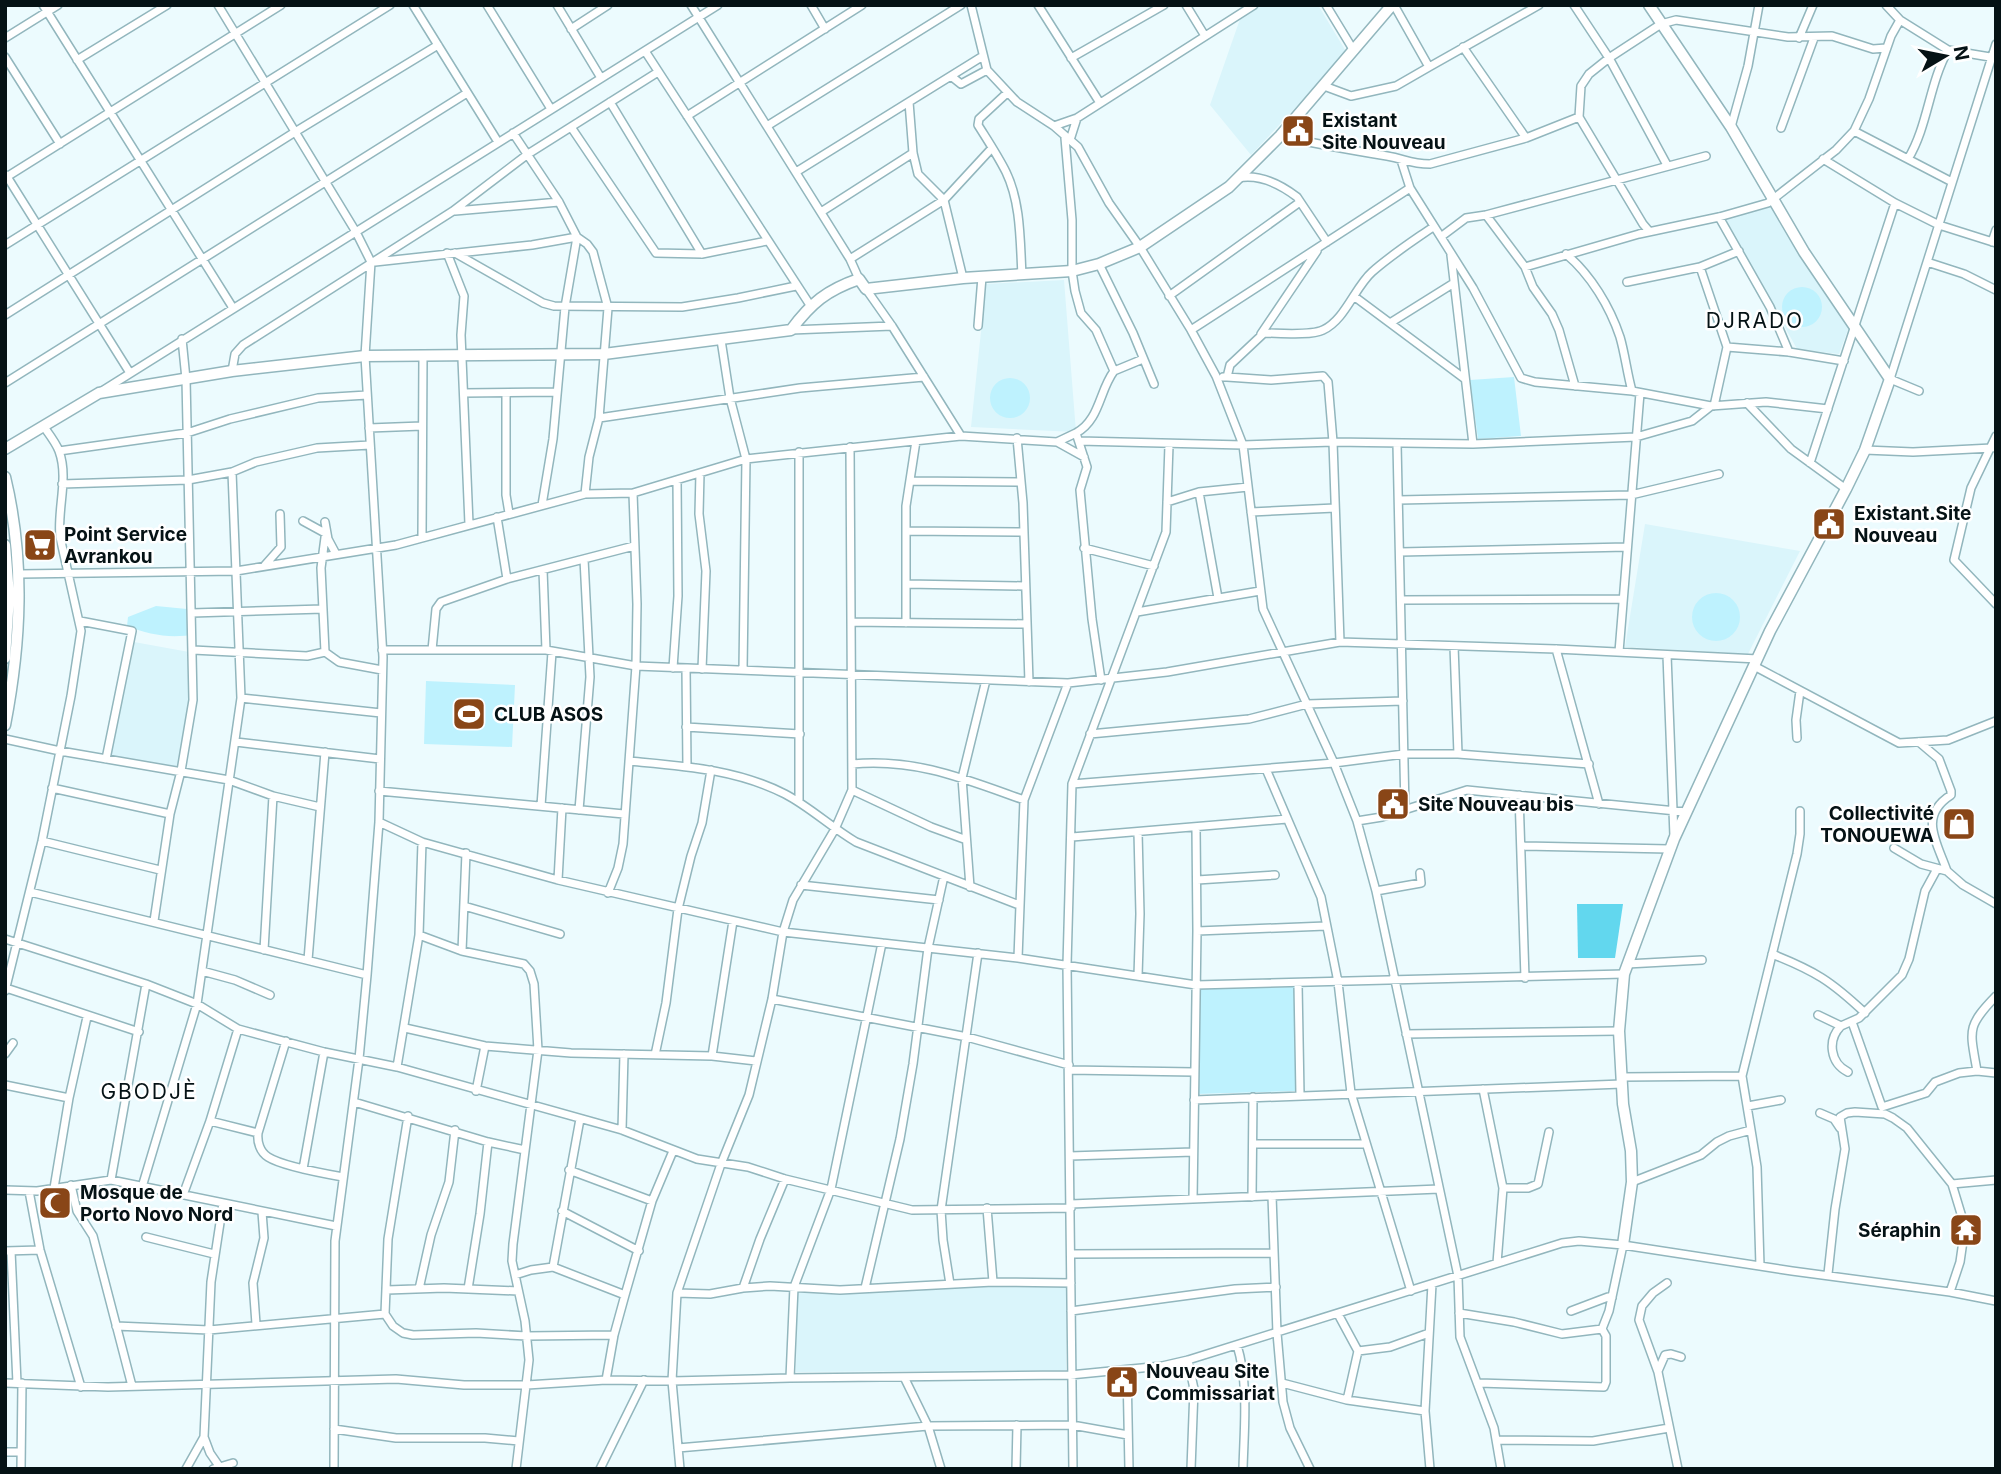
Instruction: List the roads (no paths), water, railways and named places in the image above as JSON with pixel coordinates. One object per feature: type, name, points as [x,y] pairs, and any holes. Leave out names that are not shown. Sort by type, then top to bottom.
[{"type":"street","points":[[5,38],[45,9],[58,5]]},
{"type":"street","points":[[77,60],[167,5]]},
{"type":"street","points":[[218,5],[356,232],[371,262],[365,356],[382,650],[379,822],[359,1059],[336,1226],[332,1382],[334,1469]]},
{"type":"street","points":[[130,373],[6,176],[281,5]]},
{"type":"street","points":[[5,245],[390,5]]},
{"type":"street","points":[[413,5],[498,142]]},
{"type":"street","points":[[487,5],[551,109]]},
{"type":"street","points":[[556,5],[601,78]]},
{"type":"street","points":[[571,29],[608,5]]},
{"type":"street","points":[[691,5],[850,259],[859,279],[961,436]]},
{"type":"street","points":[[5,449],[99,393],[718,5]]},
{"type":"street","points":[[811,5],[825,29]]},
{"type":"street","points":[[687,116],[862,5]]},
{"type":"street","points":[[767,126],[961,5]]},
{"type":"street","points":[[971,5],[982,57],[988,69],[1017,102],[1055,126],[1078,147],[1109,202],[1191,330],[1216,376],[1243,446],[1263,609],[1334,763],[1357,821],[1376,891],[1458,1276],[1462,1347],[1479,1383],[1497,1440],[1501,1469]]},
{"type":"street","points":[[1038,5],[1100,103]]},
{"type":"street","points":[[1070,58],[1164,5]]},
{"type":"street","points":[[1186,5],[1205,36]]},
{"type":"street","points":[[1326,5],[1354,51]]},
{"type":"street","points":[[866,289],[963,278],[1072,271],[1099,264],[1140,247],[1229,187],[1280,136],[1393,5],[1429,67]]},
{"type":"street","points":[[1324,86],[1351,96],[1396,86],[1539,5]]},
{"type":"street","points":[[1574,5],[1609,58],[1667,165]]},
{"type":"street","points":[[1649,5],[1731,127],[1804,252],[1855,328],[1891,379],[1919,391]]},
{"type":"street","points":[[1731,127],[1748,66],[1759,5]]},
{"type":"street","points":[[1799,38],[1813,5]]},
{"type":"street","points":[[1886,5],[1900,20],[1948,50],[1994,58]]},
{"type":"street","points":[[1055,126],[1077,118],[1250,6]]},
{"type":"street","points":[[45,9],[233,307]]},
{"type":"street","points":[[1649,231],[1579,117],[1579,97],[1586,77],[1609,58],[1661,24],[1681,20],[1799,38],[1839,37],[1873,49],[1886,48]]},
{"type":"street","points":[[1525,267],[1649,231],[1763,206],[1845,142],[1854,131],[1869,99],[1886,48],[1900,20]]},
{"type":"street","points":[[1780,128],[1814,38]]},
{"type":"street","points":[[1479,1383],[1604,1387],[1606,1382],[1606,1336],[1602,1329],[1612,1298],[1623,1245],[1632,1182],[1619,1031],[1625,969],[1669,849],[1686,812],[1786,601],[1865,450],[1891,379],[1952,182],[1994,58],[1996,44]]},
{"type":"street","points":[[5,315],[171,209],[438,45]]},
{"type":"street","points":[[1463,47],[1526,138]]},
{"type":"street","points":[[1873,49],[1882,61]]},
{"type":"street","points":[[1908,159],[1920,134],[1934,79],[1948,50]]},
{"type":"street","points":[[645,51],[810,305]]},
{"type":"street","points":[[5,57],[60,144]]},
{"type":"street","points":[[796,172],[982,57]]},
{"type":"street","points":[[951,76],[961,84],[988,69]]},
{"type":"street","points":[[232,371],[235,354],[243,345],[453,211],[528,154],[658,72]]},
{"type":"street","points":[[5,383],[467,93]]},
{"type":"street","points":[[1007,93],[978,122],[1007,174],[1014,194],[1022,275]]},
{"type":"street","points":[[1002,100],[1017,102]]},
{"type":"street","points":[[610,102],[702,254]]},
{"type":"street","points":[[909,102],[913,153],[918,174],[944,200],[963,278]]},
{"type":"street","points":[[1280,136],[1327,147],[1392,156],[1413,164],[1430,164],[1526,138],[1579,117]]},
{"type":"street","points":[[1077,118],[1068,139],[1072,271],[1081,313],[1096,330],[1114,371]]},
{"type":"street","points":[[571,127],[656,253],[702,254],[767,241]]},
{"type":"street","points":[[1854,131],[1952,182]]},
{"type":"street","points":[[513,133],[559,202],[577,237],[593,252],[608,308],[598,418],[589,457],[585,494]]},
{"type":"street","points":[[850,259],[944,200],[992,148]]},
{"type":"street","points":[[821,212],[913,153]]},
{"type":"street","points":[[1442,236],[1466,218],[1706,156]]},
{"type":"street","points":[[1823,159],[1939,225],[1994,242],[1996,230]]},
{"type":"street","points":[[1401,160],[1410,188],[1473,288],[1521,378],[1528,381],[1636,392],[1712,406],[1782,403],[1828,409]]},
{"type":"street","points":[[1238,178],[1261,178],[1290,192],[1327,242]]},
{"type":"street","points":[[1191,330],[1410,188]]},
{"type":"street","points":[[453,211],[559,202]]},
{"type":"street","points":[[1169,296],[1300,202]]},
{"type":"street","points":[[1810,463],[1895,202]]},
{"type":"street","points":[[1486,215],[1525,267],[1533,287],[1552,314],[1576,386]]},
{"type":"street","points":[[1719,217],[1770,307],[1789,352]]},
{"type":"street","points":[[1639,234],[1643,224]]},
{"type":"street","points":[[1261,335],[1326,329],[1371,273],[1433,227]]},
{"type":"street","points":[[371,262],[532,245],[577,237]]},
{"type":"street","points":[[542,505],[553,439],[565,307],[577,237]]},
{"type":"street","points":[[1227,377],[1230,365],[1261,335],[1319,247]]},
{"type":"street","points":[[1627,282],[1700,267],[1739,250]]},
{"type":"street","points":[[1576,263],[1577,251]]},
{"type":"street","points":[[451,253],[543,303],[565,307],[682,307],[796,286]]},
{"type":"street","points":[[451,253],[464,296],[461,312],[469,524]]},
{"type":"street","points":[[1566,254],[1595,287],[1613,319],[1636,392],[1636,437],[1619,652]]},
{"type":"street","points":[[1451,255],[1474,444]]},
{"type":"street","points":[[1927,262],[1964,274],[1996,290]]},
{"type":"street","points":[[1099,264],[1133,333],[1154,384]]},
{"type":"street","points":[[20,574],[236,571],[377,549],[585,494],[633,493],[746,459],[961,436],[1057,442],[1077,437],[1243,446],[1333,442],[1474,444],[1636,437],[1692,421],[1712,406],[1727,347],[1700,267]]},
{"type":"street","points":[[978,326],[982,277]]},
{"type":"street","points":[[791,330],[810,305],[838,286],[859,279]]},
{"type":"street","points":[[1390,323],[1454,283]]},
{"type":"street","points":[[1355,296],[1465,379]]},
{"type":"street","points":[[99,393],[232,371],[365,356],[604,354],[791,330],[892,326]]},
{"type":"street","points":[[153,921],[170,814],[181,771],[193,700],[186,379],[182,339]]},
{"type":"street","points":[[721,340],[730,398],[746,459],[743,670]]},
{"type":"street","points":[[1727,347],[1789,352],[1844,361]]},
{"type":"street","points":[[422,537],[423,356]]},
{"type":"street","points":[[1077,437],[1094,415],[1114,371],[1143,359]]},
{"type":"street","points":[[1216,376],[1271,380],[1323,376],[1327,378],[1333,442],[1340,642]]},
{"type":"street","points":[[598,418],[800,388],[924,377]]},
{"type":"street","points":[[464,393],[556,392]]},
{"type":"street","points":[[506,393],[506,495],[509,513]]},
{"type":"street","points":[[59,451],[187,433],[230,419],[312,400],[367,395]]},
{"type":"street","points":[[1747,403],[1785,443],[1846,489]]},
{"type":"street","points":[[369,428],[422,426]]},
{"type":"street","points":[[44,427],[59,451],[62,484],[59,525],[67,572],[80,621],[79,644],[42,841],[6,990],[139,1032]]},
{"type":"street","points":[[1996,436],[1993,448],[1971,488],[1954,560],[1996,604]]},
{"type":"street","points":[[1077,437],[1087,467],[1080,490],[1084,548],[1101,680]]},
{"type":"street","points":[[1017,438],[1024,532],[1029,682]]},
{"type":"street","points":[[906,623],[906,531],[916,440]]},
{"type":"street","points":[[1057,442],[1084,457]]},
{"type":"street","points":[[1073,1469],[1068,965],[1072,784],[1166,532],[1169,444]]},
{"type":"street","points":[[1398,444],[1405,809]]},
{"type":"street","points":[[62,484],[188,480],[232,472],[256,462],[317,447],[370,445]]},
{"type":"street","points":[[680,1469],[672,1381],[677,1293],[721,1164],[749,1095],[772,999],[783,932],[793,900],[835,829],[852,790],[850,447]]},
{"type":"street","points":[[1865,450],[1913,452],[1993,448]]},
{"type":"street","points":[[799,452],[799,802]]},
{"type":"street","points":[[142,1187],[197,1004],[242,698],[232,472]]},
{"type":"street","points":[[700,473],[699,514],[706,571],[702,669]]},
{"type":"street","points":[[1399,500],[1631,495],[1719,474]]},
{"type":"street","points":[[5,477],[20,574],[16,664],[5,725]]},
{"type":"street","points":[[673,668],[678,596],[677,480]]},
{"type":"street","points":[[910,481],[1021,482]]},
{"type":"street","points":[[1167,502],[1199,492],[1248,486]]},
{"type":"street","points":[[1199,492],[1218,598]]},
{"type":"street","points":[[608,893],[618,868],[623,844],[636,666],[633,493]]},
{"type":"street","points":[[1251,512],[1335,508]]},
{"type":"street","points":[[265,566],[281,547],[280,514]]},
{"type":"street","points":[[497,517],[506,579]]},
{"type":"street","points":[[303,521],[325,528]]},
{"type":"street","points":[[325,528],[335,554]]},
{"type":"street","points":[[325,528],[322,556],[325,652]]},
{"type":"street","points":[[906,531],[1024,532]]},
{"type":"street","points":[[5,545],[9,596],[5,658]]},
{"type":"street","points":[[432,650],[438,604],[506,579],[634,546]]},
{"type":"street","points":[[1400,552],[1627,547]]},
{"type":"street","points":[[1084,548],[1154,565]]},
{"type":"street","points":[[579,810],[590,677],[584,559]]},
{"type":"street","points":[[541,806],[549,651],[543,570]]},
{"type":"street","points":[[906,584],[1024,586]]},
{"type":"street","points":[[1137,612],[1261,591]]},
{"type":"street","points":[[1401,600],[1623,599]]},
{"type":"street","points":[[192,613],[323,608]]},
{"type":"street","points":[[80,621],[132,631],[106,759]]},
{"type":"street","points":[[851,622],[1027,624]]},
{"type":"street","points":[[382,650],[549,651],[636,666],[1068,683],[1167,672],[1340,642],[1556,649],[1667,654],[1756,663],[1800,691],[1899,743],[1948,740],[1996,721]]},
{"type":"street","points":[[1454,646],[1458,754]]},
{"type":"street","points":[[193,649],[307,656],[325,652],[339,662],[382,670]]},
{"type":"street","points":[[1556,649],[1599,804]]},
{"type":"street","points":[[1667,654],[1674,839]]},
{"type":"street","points":[[685,668],[687,766]]},
{"type":"street","points":[[970,887],[964,839],[962,778],[986,680]]},
{"type":"street","points":[[1018,958],[1024,800],[1068,683]]},
{"type":"street","points":[[1797,738],[1796,720],[1800,691]]},
{"type":"street","points":[[242,698],[381,713]]},
{"type":"street","points":[[1090,734],[1249,719],[1307,705],[1403,701]]},
{"type":"street","points":[[686,727],[800,734]]},
{"type":"street","points":[[5,739],[229,780],[273,796],[320,807]]},
{"type":"street","points":[[236,742],[380,759]]},
{"type":"street","points":[[1919,742],[1938,759],[1951,791],[1951,795],[1936,807],[1932,820],[1935,841],[1947,871]]},
{"type":"street","points":[[308,960],[325,752]]},
{"type":"street","points":[[1072,784],[1334,763],[1404,754],[1458,754],[1589,764]]},
{"type":"street","points":[[629,761],[687,766],[741,775],[784,793],[856,842],[1019,905]]},
{"type":"street","points":[[852,764],[873,762],[912,765],[949,773],[1024,800]]},
{"type":"street","points":[[1266,769],[1321,897],[1338,982],[1351,1093],[1411,1291]]},
{"type":"street","points":[[655,1055],[666,1003],[678,909],[702,823],[710,770]]},
{"type":"street","points":[[52,788],[170,814]]},
{"type":"street","points":[[852,790],[931,827],[964,839]]},
{"type":"street","points":[[1357,821],[1381,817],[1467,790],[1686,812]]},
{"type":"street","points":[[379,791],[624,814]]},
{"type":"street","points":[[264,950],[273,796]]},
{"type":"street","points":[[1519,796],[1525,978]]},
{"type":"street","points":[[558,880],[562,808]]},
{"type":"street","points":[[1760,1266],[1757,1167],[1742,1076],[1797,854],[1800,811]]},
{"type":"street","points":[[1072,837],[1287,819]]},
{"type":"street","points":[[379,822],[422,842],[558,880],[783,932],[1018,958],[1196,985],[1525,978],[1702,960]]},
{"type":"street","points":[[1193,1199],[1198,931],[1196,828]]},
{"type":"street","points":[[1138,832],[1138,976]]},
{"type":"street","points":[[42,841],[160,870]]},
{"type":"street","points":[[397,1067],[419,935],[422,842]]},
{"type":"street","points":[[1521,846],[1669,849]]},
{"type":"street","points":[[1894,848],[1921,864],[1947,871],[1984,899],[1996,904]]},
{"type":"street","points":[[461,951],[466,853]]},
{"type":"street","points":[[1849,1072],[1839,1067],[1833,1055],[1833,1039],[1841,1026],[1853,1022],[1864,1013],[1895,984],[1904,971],[1925,891],[1937,869]]},
{"type":"street","points":[[1376,891],[1421,883],[1420,873]]},
{"type":"street","points":[[1197,880],[1275,875]]},
{"type":"street","points":[[865,1288],[900,1139],[928,948],[943,876]]},
{"type":"street","points":[[801,885],[939,900]]},
{"type":"street","points":[[30,892],[367,975]]},
{"type":"street","points":[[464,906],[560,934]]},
{"type":"street","points":[[712,1056],[733,920]]},
{"type":"street","points":[[1198,931],[1326,926]]},
{"type":"street","points":[[419,935],[461,951],[524,964],[530,971],[534,984],[538,1050],[512,1261],[529,1360],[516,1469]]},
{"type":"street","points":[[5,939],[146,984],[197,1004],[238,1029],[324,1052],[397,1067],[622,1130],[673,1152],[721,1164],[748,1167],[785,1179],[912,1210],[1071,1206],[1439,1189]]},
{"type":"street","points":[[790,1378],[794,1287],[831,1189],[882,943]]},
{"type":"street","points":[[950,1284],[941,1210],[978,953]]},
{"type":"street","points":[[1772,954],[1814,971],[1828,980],[1864,1013]]},
{"type":"street","points":[[202,971],[235,980],[270,995]]},
{"type":"street","points":[[111,1180],[146,984]]},
{"type":"street","points":[[1298,984],[1300,1095]]},
{"type":"street","points":[[1977,1071],[1971,1032],[1978,1015],[1996,996]]},
{"type":"street","points":[[772,999],[967,1037],[1069,1067],[1194,1072]]},
{"type":"street","points":[[1818,1015],[1841,1026]]},
{"type":"street","points":[[54,1188],[69,1098],[87,1017]]},
{"type":"street","points":[[1853,1022],[1883,1111],[1907,1128],[1952,1184],[1964,1234],[1950,1292]]},
{"type":"street","points":[[405,1028],[485,1046],[712,1056],[756,1061]]},
{"type":"street","points":[[183,1195],[210,1121],[238,1029]]},
{"type":"street","points":[[1406,1034],[1619,1031]]},
{"type":"street","points":[[286,1041],[258,1133],[260,1148],[268,1157],[303,1169],[344,1177]]},
{"type":"street","points":[[5,1054],[13,1043]]},
{"type":"street","points":[[477,1091],[485,1046]]},
{"type":"street","points":[[303,1169],[324,1052]]},
{"type":"street","points":[[622,1130],[624,1054]]},
{"type":"street","points":[[1837,1119],[1851,1112],[1883,1111],[1926,1093],[1938,1080],[1959,1073],[1996,1073]]},
{"type":"street","points":[[1194,1100],[1742,1076]]},
{"type":"street","points":[[5,1085],[69,1098]]},
{"type":"street","points":[[1483,1089],[1503,1188],[1497,1263]]},
{"type":"street","points":[[1252,1197],[1253,1097]]},
{"type":"street","points":[[1748,1106],[1781,1100]]},
{"type":"street","points":[[354,1102],[488,1142],[525,1150]]},
{"type":"street","points":[[1820,1113],[1837,1119],[1845,1149],[1828,1274]]},
{"type":"street","points":[[408,1116],[388,1239],[386,1314],[393,1326],[403,1333],[614,1335]]},
{"type":"street","points":[[553,1267],[580,1119]]},
{"type":"street","points":[[210,1121],[258,1133]]},
{"type":"street","points":[[419,1289],[449,1182],[455,1130]]},
{"type":"street","points":[[1632,1182],[1701,1155],[1729,1136],[1751,1130]]},
{"type":"street","points":[[1503,1188],[1528,1188],[1538,1184],[1549,1132]]},
{"type":"street","points":[[468,1289],[488,1142]]},
{"type":"street","points":[[1253,1144],[1366,1144]]},
{"type":"street","points":[[606,1380],[614,1335],[652,1201],[673,1152]]},
{"type":"street","points":[[1070,1156],[1194,1152]]},
{"type":"street","points":[[569,1170],[652,1201]]},
{"type":"street","points":[[743,1287],[785,1179]]},
{"type":"street","points":[[5,1190],[29,1191],[111,1180],[336,1226]]},
{"type":"street","points":[[1952,1184],[1996,1180]]},
{"type":"street","points":[[71,1185],[77,1210],[93,1236],[132,1386]]},
{"type":"street","points":[[29,1191],[40,1250],[81,1387]]},
{"type":"street","points":[[1272,1196],[1277,1333],[1285,1414],[1310,1469]]},
{"type":"street","points":[[223,1203],[214,1254],[204,1437],[216,1468],[233,1462]]},
{"type":"street","points":[[987,1209],[993,1282]]},
{"type":"street","points":[[562,1211],[639,1251]]},
{"type":"street","points":[[256,1324],[253,1283],[264,1238],[262,1212]]},
{"type":"street","points":[[146,1237],[214,1254]]},
{"type":"street","points":[[5,1383],[81,1387],[396,1379],[464,1385],[527,1385],[606,1380],[1070,1375],[1127,1370],[1188,1360],[1562,1242],[1578,1241],[1828,1274],[1996,1301]]},
{"type":"street","points":[[21,1469],[20,1383],[8,1251],[40,1250]]},
{"type":"street","points":[[1071,1254],[1274,1253]]},
{"type":"street","points":[[514,1275],[553,1267],[625,1295]]},
{"type":"street","points":[[677,1293],[710,1294],[743,1287],[841,1290],[993,1282],[1071,1283]]},
{"type":"street","points":[[1667,1283],[1653,1293],[1639,1313],[1641,1329],[1658,1371],[1678,1469]]},
{"type":"street","points":[[1430,1469],[1425,1411],[1432,1284]]},
{"type":"street","points":[[1071,1311],[1235,1289],[1276,1287]]},
{"type":"street","points":[[387,1290],[518,1291]]},
{"type":"street","points":[[1571,1311],[1608,1297],[1612,1298]]},
{"type":"street","points":[[5,1310],[15,1308]]},
{"type":"street","points":[[1459,1313],[1504,1320],[1562,1334],[1602,1329]]},
{"type":"street","points":[[116,1325],[209,1330],[386,1314]]},
{"type":"street","points":[[1338,1314],[1358,1351],[1347,1400]]},
{"type":"street","points":[[1358,1351],[1390,1347],[1429,1333]]},
{"type":"street","points":[[1237,1345],[1244,1396],[1244,1469]]},
{"type":"street","points":[[1658,1371],[1665,1355],[1681,1357]]},
{"type":"street","points":[[1188,1360],[1194,1389],[1191,1469]]},
{"type":"street","points":[[1127,1370],[1129,1469]]},
{"type":"street","points":[[904,1377],[928,1426],[941,1469]]},
{"type":"street","points":[[600,1469],[645,1380]]},
{"type":"street","points":[[1282,1383],[1347,1400],[1425,1411]]},
{"type":"street","points":[[1016,1469],[1017,1425]]},
{"type":"street","points":[[678,1448],[928,1426],[1072,1425],[1128,1435]]},
{"type":"street","points":[[1497,1440],[1593,1441],[1669,1428]]},
{"type":"street","points":[[334,1429],[396,1437],[519,1441]]},
{"type":"street","points":[[186,1469],[204,1437]]},
{"type":"street","points":[[5,1452],[21,1452]]},
{"type":"water","points":[[1577,904],[1623,904],[1615,958],[1578,958]]},
{"type":"place","name":"Existant Site Nouveau","points":[[1298,131]]},
{"type":"place","name":"Existant.Site Nouveau","points":[[1829,524]]},
{"type":"place","name":"Point Service Avrankou","points":[[40,545]]},
{"type":"place","name":"CLUB ASOS","points":[[469,714]]},
{"type":"place","name":"Site Nouveau bis","points":[[1393,804]]},
{"type":"place","name":"Collectivité TONOUEWA","points":[[1959,824]]},
{"type":"place","name":"Mosque de Porto Novo Nord","points":[[55,1203]]},
{"type":"place","name":"Séraphin","points":[[1966,1230]]},
{"type":"place","name":"Nouveau Site Commissariat","points":[[1122,1382]]},
{"type":"district","name":"DJRADO","points":[[1755,321]]},
{"type":"district","name":"GBODJÈ","points":[[149,1092]]}]
